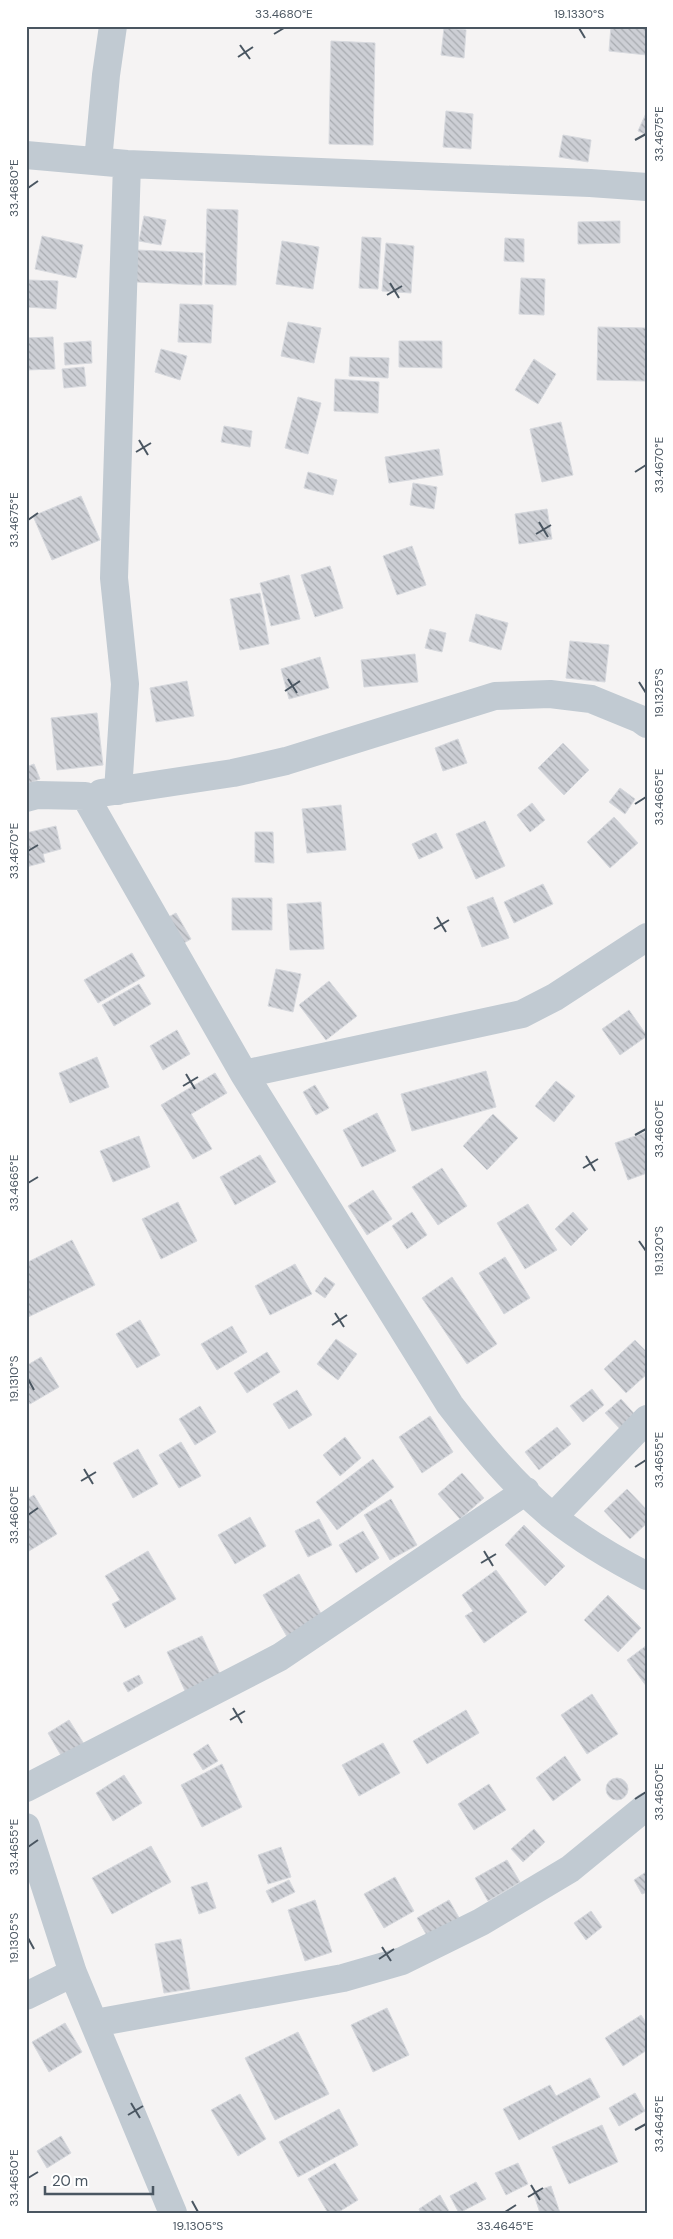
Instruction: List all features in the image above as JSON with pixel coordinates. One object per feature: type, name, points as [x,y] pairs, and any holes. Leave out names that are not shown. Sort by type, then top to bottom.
[{"type":"street","points":[[98,161],[106,75],[113,26]]},
{"type":"street","points":[[26,155],[127,164],[580,182],[647,187]]},
{"type":"street","points":[[118,791],[125,684],[114,578],[127,164]]},
{"type":"street","points":[[26,798],[37,794],[85,796],[233,773],[286,761],[495,696],[550,694],[590,699],[640,719],[647,724]]},
{"type":"street","points":[[85,796],[244,1074],[450,1405],[489,1455],[553,1517],[608,1556],[647,1576]]},
{"type":"street","points":[[244,1074],[522,1014],[555,997],[647,937]]},
{"type":"street","points":[[553,1517],[647,1419]]},
{"type":"street","points":[[26,1788],[280,1657],[526,1491]]},
{"type":"street","points":[[95,2023],[343,1978],[402,1961],[481,1922],[570,1869],[647,1806]]},
{"type":"street","points":[[26,1827],[73,1973],[173,2213]]},
{"type":"street","points":[[26,1996],[73,1973]]},
{"type":"building","points":[[611,26],[647,26],[647,55],[609,51]]},
{"type":"building","points":[[444,28],[466,30],[464,58],[441,55]]},
{"type":"building","points":[[331,41],[375,43],[373,145],[329,144]]},
{"type":"building","points":[[446,111],[473,114],[471,149],[443,147]]},
{"type":"building","points":[[647,111],[647,135],[638,131]]},
{"type":"building","points":[[563,135],[591,140],[588,162],[559,157]]},
{"type":"building","points":[[207,209],[238,210],[236,285],[205,284]]},
{"type":"building","points":[[144,216],[166,220],[161,245],[139,241]]},
{"type":"building","points":[[620,221],[620,243],[578,244],[578,222]]},
{"type":"building","points":[[42,236],[83,245],[76,278],[35,269]]},
{"type":"building","points":[[362,237],[381,238],[378,289],[359,288]]},
{"type":"building","points":[[505,238],[524,239],[524,262],[504,261]]},
{"type":"building","points":[[282,241],[319,247],[313,289],[276,284]]},
{"type":"building","points":[[386,243],[414,246],[411,293],[382,291]]},
{"type":"building","points":[[137,250],[203,253],[202,285],[136,282]]},
{"type":"building","points":[[521,278],[545,279],[544,315],[519,314]]},
{"type":"building","points":[[29,280],[58,281],[56,309],[27,307]]},
{"type":"building","points":[[180,304],[213,305],[211,343],[178,342]]},
{"type":"building","points":[[288,322],[321,328],[314,363],[281,356]]},
{"type":"building","points":[[598,327],[646,328],[645,381],[597,380]]},
{"type":"building","points":[[53,337],[55,369],[26,370],[26,338]]},
{"type":"building","points":[[91,341],[92,363],[65,365],[64,343]]},
{"type":"building","points":[[399,341],[442,341],[442,368],[399,367]]},
{"type":"building","points":[[161,349],[187,356],[180,380],[155,372]]},
{"type":"building","points":[[350,357],[389,358],[388,378],[349,376]]},
{"type":"building","points":[[534,359],[556,374],[538,404],[515,390]]},
{"type":"building","points":[[84,367],[86,386],[64,388],[62,369]]},
{"type":"building","points":[[335,379],[379,382],[378,413],[334,411]]},
{"type":"building","points":[[298,397],[321,403],[308,454],[285,448]]},
{"type":"building","points":[[561,422],[573,475],[542,482],[530,429]]},
{"type":"building","points":[[224,426],[252,431],[250,447],[221,442]]},
{"type":"building","points":[[439,449],[443,475],[389,483],[385,457]]},
{"type":"building","points":[[308,472],[337,480],[333,495],[304,488]]},
{"type":"building","points":[[413,483],[437,487],[434,509],[410,505]]},
{"type":"building","points":[[81,496],[100,540],[52,560],[33,516]]},
{"type":"building","points":[[547,509],[552,539],[519,544],[515,514]]},
{"type":"building","points":[[412,546],[426,585],[397,595],[383,556]]},
{"type":"building","points":[[330,566],[343,608],[315,617],[301,575]]},
{"type":"building","points":[[289,575],[300,619],[271,626],[260,583]]},
{"type":"building","points":[[260,593],[269,644],[240,650],[230,599]]},
{"type":"building","points":[[476,614],[508,623],[501,650],[469,641]]},
{"type":"building","points":[[430,629],[446,633],[442,652],[425,648]]},
{"type":"building","points":[[570,641],[609,645],[605,682],[566,678]]},
{"type":"building","points":[[415,654],[418,682],[364,687],[361,660]]},
{"type":"building","points":[[320,657],[329,688],[289,699],[281,669]]},
{"type":"building","points":[[187,681],[194,716],[156,722],[150,688]]},
{"type":"building","points":[[97,713],[103,765],[57,770],[51,718]]},
{"type":"building","points":[[458,739],[467,763],[443,771],[435,748]]},
{"type":"building","points":[[563,743],[589,770],[564,795],[538,768]]},
{"type":"building","points":[[34,764],[40,779],[26,784],[26,767]]},
{"type":"building","points":[[620,788],[635,799],[625,814],[609,802]]},
{"type":"building","points":[[532,803],[545,820],[530,832],[517,815]]},
{"type":"building","points":[[341,805],[346,850],[307,853],[302,809]]},
{"type":"building","points":[[614,817],[638,843],[610,868],[587,842]]},
{"type":"building","points":[[485,821],[505,866],[476,879],[456,834]]},
{"type":"building","points":[[56,826],[61,849],[43,854],[45,862],[26,867],[26,833]]},
{"type":"building","points":[[255,832],[273,832],[274,863],[255,862]]},
{"type":"building","points":[[436,833],[443,848],[419,859],[412,844]]},
{"type":"building","points":[[543,884],[553,904],[514,923],[504,902]]},
{"type":"building","points":[[493,897],[509,938],[482,947],[467,907]]},
{"type":"building","points":[[232,898],[272,898],[272,930],[232,930]]},
{"type":"building","points":[[321,902],[324,949],[290,950],[287,904]]},
{"type":"building","points":[[176,913],[191,939],[177,947],[161,921]]},
{"type":"building","points":[[132,953],[145,976],[98,1003],[84,980]]},
{"type":"building","points":[[276,969],[301,974],[293,1012],[268,1006]]},
{"type":"building","points":[[329,981],[357,1016],[326,1040],[299,1005]]},
{"type":"building","points":[[139,984],[151,1004],[114,1026],[102,1005]]},
{"type":"building","points":[[629,1010],[647,1036],[620,1055],[602,1029]]},
{"type":"building","points":[[177,1030],[190,1054],[163,1070],[150,1046]]},
{"type":"building","points":[[97,1057],[109,1087],[70,1103],[59,1073]]},
{"type":"building","points":[[486,1071],[496,1107],[412,1131],[401,1094]]},
{"type":"building","points":[[215,1073],[227,1093],[191,1114],[212,1149],[193,1159],[161,1105]]},
{"type":"building","points":[[556,1081],[575,1096],[554,1122],[535,1106]]},
{"type":"building","points":[[315,1085],[329,1108],[316,1115],[303,1092]]},
{"type":"building","points":[[377,1113],[396,1151],[362,1167],[343,1130]]},
{"type":"building","points":[[493,1114],[518,1138],[487,1170],[463,1146]]},
{"type":"building","points":[[647,1132],[647,1173],[628,1180],[615,1143]]},
{"type":"building","points":[[139,1136],[150,1167],[113,1182],[100,1151]]},
{"type":"building","points":[[260,1155],[276,1182],[235,1205],[220,1177]]},
{"type":"building","points":[[442,1168],[467,1206],[438,1225],[412,1187]]},
{"type":"building","points":[[373,1190],[392,1219],[367,1235],[348,1206]]},
{"type":"building","points":[[178,1202],[197,1241],[161,1259],[142,1219]]},
{"type":"building","points":[[528,1204],[557,1250],[525,1269],[497,1223]]},
{"type":"building","points":[[412,1212],[427,1235],[407,1249],[392,1226]]},
{"type":"building","points":[[573,1212],[588,1229],[571,1246],[555,1229]]},
{"type":"building","points":[[72,1240],[95,1285],[26,1318],[26,1263]]},
{"type":"building","points":[[505,1257],[530,1298],[504,1314],[479,1273]]},
{"type":"building","points":[[295,1264],[312,1294],[270,1315],[255,1286]]},
{"type":"building","points":[[325,1277],[335,1284],[325,1298],[315,1291]]},
{"type":"building","points":[[452,1277],[497,1344],[467,1364],[422,1298]]},
{"type":"building","points":[[140,1320],[160,1355],[137,1368],[116,1334]]},
{"type":"building","points":[[232,1326],[247,1352],[217,1370],[201,1344]]},
{"type":"building","points":[[336,1339],[357,1354],[338,1380],[317,1364]]},
{"type":"building","points":[[635,1340],[647,1352],[647,1374],[626,1393],[604,1369]]},
{"type":"building","points":[[267,1352],[280,1372],[247,1393],[234,1373]]},
{"type":"building","points":[[41,1357],[59,1387],[30,1404],[26,1397],[26,1366]]},
{"type":"building","points":[[592,1389],[604,1405],[583,1422],[570,1406]]},
{"type":"building","points":[[297,1390],[312,1415],[289,1429],[273,1404]]},
{"type":"building","points":[[621,1399],[639,1419],[624,1433],[605,1413]]},
{"type":"building","points":[[200,1406],[216,1432],[195,1445],[179,1419]]},
{"type":"building","points":[[430,1416],[453,1452],[422,1473],[399,1437]]},
{"type":"building","points":[[557,1427],[571,1444],[539,1470],[525,1452]]},
{"type":"building","points":[[345,1437],[361,1458],[340,1476],[323,1455]]},
{"type":"building","points":[[181,1442],[201,1476],[179,1488],[159,1455]]},
{"type":"building","points":[[138,1449],[158,1484],[133,1498],[113,1463]]},
{"type":"building","points":[[373,1459],[394,1487],[337,1530],[316,1502]]},
{"type":"building","points":[[462,1473],[484,1498],[460,1519],[438,1494]]},
{"type":"building","points":[[627,1489],[647,1510],[647,1523],[630,1539],[604,1511]]},
{"type":"building","points":[[34,1495],[57,1534],[29,1551],[26,1546],[26,1500]]},
{"type":"building","points":[[391,1499],[417,1545],[390,1560],[364,1515]]},
{"type":"building","points":[[250,1517],[266,1546],[235,1564],[218,1535]]},
{"type":"building","points":[[319,1519],[332,1545],[308,1557],[295,1531]]},
{"type":"building","points":[[524,1525],[565,1566],[545,1586],[505,1545]]},
{"type":"building","points":[[363,1531],[379,1558],[356,1573],[339,1545]]},
{"type":"building","points":[[148,1551],[176,1599],[125,1628],[112,1604],[120,1600],[105,1576]]},
{"type":"building","points":[[496,1570],[527,1612],[484,1643],[465,1616],[473,1611],[462,1595]]},
{"type":"building","points":[[299,1574],[324,1619],[289,1640],[263,1595]]},
{"type":"building","points":[[608,1595],[641,1628],[618,1652],[584,1620]]},
{"type":"building","points":[[202,1636],[221,1676],[186,1693],[167,1652]]},
{"type":"building","points":[[647,1645],[647,1687],[627,1660]]},
{"type":"building","points":[[139,1675],[143,1683],[128,1692],[123,1683]]},
{"type":"building","points":[[592,1694],[618,1734],[587,1754],[561,1715]]},
{"type":"building","points":[[466,1710],[479,1733],[427,1764],[413,1741]]},
{"type":"building","points":[[69,1720],[84,1744],[62,1757],[48,1733]]},
{"type":"building","points":[[383,1743],[400,1773],[359,1796],[342,1765]]},
{"type":"building","points":[[208,1744],[218,1761],[203,1770],[193,1754]]},
{"type":"building","points":[[565,1756],[581,1780],[553,1801],[536,1778]]},
{"type":"building","points":[[222,1764],[242,1807],[202,1827],[181,1785]]},
{"type":"building","points":[[124,1775],[142,1803],[113,1821],[96,1793]]},
{"type":"building","points":[[617,1778],[625,1781],[628,1789],[625,1797],[617,1800],[609,1797],[606,1789],[609,1781]]},
{"type":"building","points":[[489,1784],[506,1810],[474,1830],[458,1804]]},
{"type":"building","points":[[534,1829],[545,1842],[523,1862],[511,1849]]},
{"type":"building","points":[[151,1846],[171,1882],[112,1914],[92,1878]]},
{"type":"building","points":[[281,1847],[291,1877],[268,1884],[258,1855]]},
{"type":"building","points":[[507,1860],[520,1882],[488,1901],[475,1878]]},
{"type":"building","points":[[646,1872],[647,1892],[642,1894],[634,1880]]},
{"type":"building","points":[[395,1877],[414,1911],[384,1928],[364,1894]]},
{"type":"building","points":[[289,1880],[295,1892],[272,1903],[266,1891]]},
{"type":"building","points":[[207,1882],[216,1908],[199,1914],[191,1887]]},
{"type":"building","points":[[315,1900],[332,1952],[305,1961],[288,1910]]},
{"type":"building","points":[[449,1900],[462,1923],[430,1941],[417,1918]]},
{"type":"building","points":[[591,1911],[602,1927],[586,1940],[574,1923]]},
{"type":"building","points":[[181,1939],[190,1989],[164,1993],[155,1944]]},
{"type":"building","points":[[387,2008],[409,2055],[373,2072],[351,2025]]},
{"type":"building","points":[[641,2015],[647,2024],[647,2050],[623,2066],[605,2038]]},
{"type":"building","points":[[65,2023],[82,2052],[49,2072],[32,2042]]},
{"type":"building","points":[[298,2032],[329,2094],[275,2120],[245,2058]]},
{"type":"building","points":[[590,2078],[600,2097],[519,2140],[503,2109],[550,2085],[556,2096]]},
{"type":"building","points":[[635,2093],[645,2111],[619,2126],[609,2108]]},
{"type":"building","points":[[240,2094],[266,2139],[238,2156],[211,2110]]},
{"type":"building","points":[[339,2109],[358,2145],[298,2177],[279,2142]]},
{"type":"building","points":[[602,2125],[618,2162],[569,2184],[552,2147]]},
{"type":"building","points":[[61,2136],[71,2153],[47,2168],[37,2151]]},
{"type":"building","points":[[335,2163],[358,2200],[337,2213],[328,2213],[308,2179]]},
{"type":"building","points":[[518,2163],[528,2184],[506,2195],[495,2173]]},
{"type":"building","points":[[476,2182],[486,2199],[459,2213],[450,2196]]},
{"type":"building","points":[[551,2186],[560,2213],[540,2213],[533,2192]]},
{"type":"building","points":[[440,2195],[450,2213],[421,2213],[419,2209]]}]
